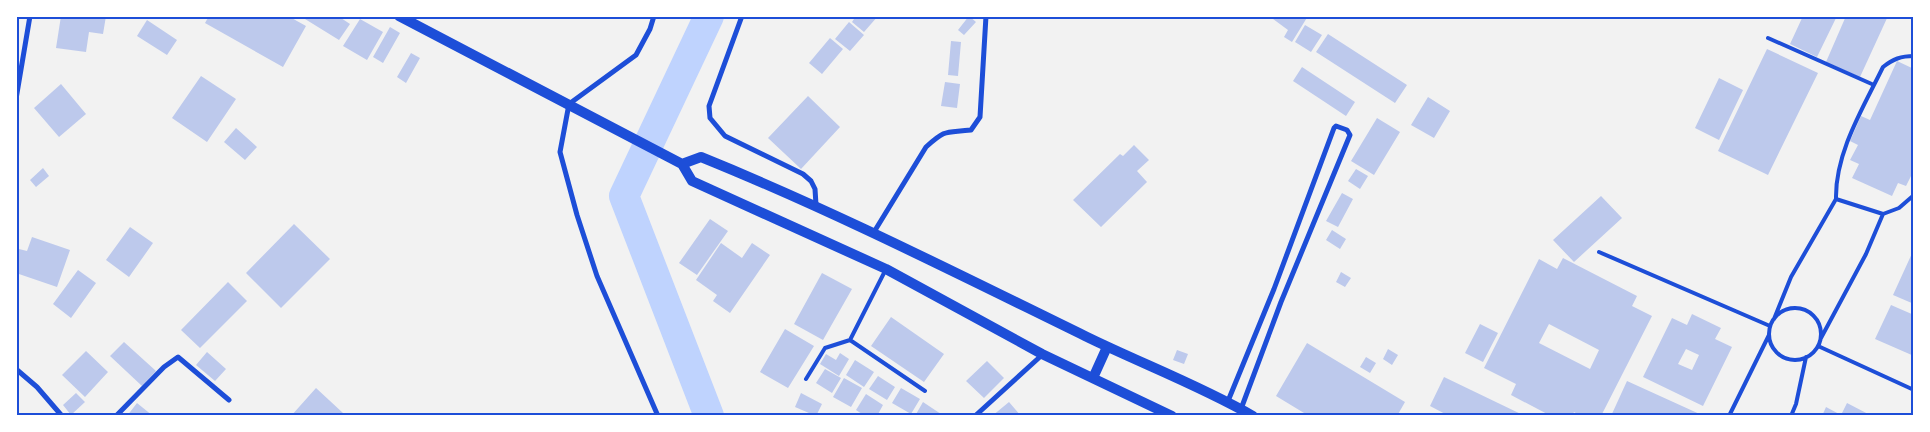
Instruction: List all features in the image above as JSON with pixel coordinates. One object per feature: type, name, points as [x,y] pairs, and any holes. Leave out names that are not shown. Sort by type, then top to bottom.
[{"type":"main road","points":[[399,16],[672,158],[682,164],[692,181],[886,269],[1042,354],[1172,416]]},
{"type":"main road","points":[[682,164],[701,157],[816,205],[1107,347],[1228,401],[1252,416]]},
{"type":"main road","points":[[1093,378],[1107,347]]},
{"type":"street","points":[[16,99],[30,16]]},
{"type":"street","points":[[654,16],[650,29],[636,55],[570,104],[560,152],[596,276],[658,416]]},
{"type":"street","points":[[742,16],[709,106],[710,118],[725,136],[802,174],[815,189],[816,205]]},
{"type":"street","points":[[874,232],[926,147],[938,136],[950,130],[971,130],[980,117],[986,16]]},
{"type":"street","points":[[1228,401],[1274,289],[1334,128],[1336,126],[1348,130],[1350,136],[1281,302],[1242,409]]},
{"type":"street","points":[[975,416],[1042,354]]},
{"type":"street","points":[[116,416],[164,367],[178,357],[229,400]]},
{"type":"street","points":[[16,369],[37,387],[62,416]]},
{"type":"lane","points":[[1768,38],[1874,85]]},
{"type":"lane","points":[[1729,416],[1769,335],[1770,326],[1791,277],[1836,199],[1836,186],[1842,155],[1874,85],[1883,68],[1892,60],[1904,56],[1914,56]]},
{"type":"lane","points":[[1836,199],[1883,214],[1899,208],[1914,195]]},
{"type":"lane","points":[[1791,416],[1796,404],[1806,358],[1818,346],[1820,338],[1866,254],[1883,214]]},
{"type":"lane","points":[[1599,252],[1770,326]]},
{"type":"lane","points":[[806,379],[825,348],[850,340],[886,269]]},
{"type":"lane","points":[[1774,319],[1788,309],[1805,310],[1818,321],[1820,338]]},
{"type":"lane","points":[[1769,335],[1775,351],[1782,356],[1789,359],[1806,358]]},
{"type":"lane","points":[[850,340],[925,391]]},
{"type":"lane","points":[[1818,346],[1914,390]]},
{"type":"building","points":[[61,16],[106,16],[103,34],[89,32],[86,52],[56,48]]},
{"type":"building","points":[[209,16],[288,16],[306,26],[283,67],[205,23]]},
{"type":"building","points":[[306,16],[338,16],[350,24],[339,40],[305,19]]},
{"type":"building","points":[[856,16],[878,16],[864,32],[852,22]]},
{"type":"building","points":[[969,16],[976,22],[964,35],[958,30]]},
{"type":"building","points":[[1269,16],[1308,16],[1292,42],[1284,37],[1288,30]]},
{"type":"building","points":[[1803,16],[1837,16],[1817,57],[1790,44]]},
{"type":"building","points":[[1846,16],[1888,16],[1860,77],[1826,62]]},
{"type":"building","points":[[360,19],[383,32],[367,60],[343,46]]},
{"type":"building","points":[[147,20],[177,40],[167,55],[137,36]]},
{"type":"building","points":[[849,22],[864,35],[850,51],[835,39]]},
{"type":"building","points":[[1305,25],[1322,35],[1311,52],[1295,42]]},
{"type":"building","points":[[390,27],[400,33],[383,63],[373,57]]},
{"type":"building","points":[[1328,34],[1407,85],[1395,103],[1316,52]]},
{"type":"building","points":[[830,38],[843,49],[822,74],[809,63]]},
{"type":"building","points":[[951,41],[961,42],[958,76],[948,75]]},
{"type":"building","points":[[1767,49],[1818,73],[1768,175],[1718,151]]},
{"type":"building","points":[[411,53],[420,58],[406,83],[397,77]]},
{"type":"building","points":[[1897,61],[1914,69],[1914,177],[1911,176],[1906,186],[1898,183],[1892,196],[1852,178],[1859,164],[1850,160],[1858,145],[1850,141],[1861,116],[1870,120]]},
{"type":"building","points":[[1302,67],[1355,102],[1346,116],[1293,81]]},
{"type":"building","points":[[201,76],[236,99],[207,142],[172,118]]},
{"type":"building","points":[[1719,78],[1743,90],[1719,140],[1695,128]]},
{"type":"building","points":[[945,82],[960,84],[957,108],[941,106]]},
{"type":"building","points":[[61,84],[86,114],[59,137],[34,108]]},
{"type":"building","points":[[808,96],[840,127],[801,169],[768,138]]},
{"type":"building","points":[[1428,97],[1450,111],[1434,138],[1411,125]]},
{"type":"building","points":[[1377,118],[1400,132],[1374,175],[1351,161]]},
{"type":"building","points":[[236,128],[257,147],[245,160],[224,142]]},
{"type":"building","points":[[1134,145],[1149,160],[1137,171],[1147,182],[1101,227],[1073,200],[1120,154],[1123,156]]},
{"type":"building","points":[[43,168],[49,176],[36,187],[30,180]]},
{"type":"building","points":[[1356,169],[1368,176],[1360,189],[1348,181]]},
{"type":"building","points":[[1342,193],[1353,199],[1338,227],[1326,221]]},
{"type":"building","points":[[1601,196],[1622,218],[1574,262],[1553,240]]},
{"type":"building","points":[[710,219],[728,231],[697,275],[679,263]]},
{"type":"building","points":[[294,224],[330,259],[281,308],[246,273]]},
{"type":"building","points":[[130,227],[153,243],[129,277],[106,260]]},
{"type":"building","points":[[1332,230],[1346,239],[1340,249],[1326,240]]},
{"type":"building","points":[[32,237],[70,250],[57,287],[16,273],[16,258],[19,249],[27,251]]},
{"type":"building","points":[[721,243],[742,258],[752,243],[770,255],[730,313],[713,301],[717,295],[696,280]]},
{"type":"building","points":[[1914,249],[1914,304],[1893,295]]},
{"type":"building","points":[[1563,258],[1637,296],[1632,306],[1652,316],[1601,416],[1581,416],[1574,412],[1572,416],[1551,416],[1511,395],[1516,384],[1484,368],[1539,259],[1557,269]],"holes":[[[1549,324],[1599,350],[1590,369],[1539,343]]]},
{"type":"building","points":[[78,270],[96,283],[71,318],[53,304]]},
{"type":"building","points":[[1341,272],[1351,278],[1345,287],[1336,282]]},
{"type":"building","points":[[822,273],[852,289],[823,340],[794,324]]},
{"type":"building","points":[[228,282],[247,301],[200,348],[181,330]]},
{"type":"building","points":[[1891,305],[1914,315],[1914,356],[1875,339]]},
{"type":"building","points":[[1692,314],[1721,328],[1715,339],[1732,347],[1703,406],[1643,377],[1672,318],[1687,325]],"holes":[[[1686,349],[1699,355],[1692,370],[1678,364]]]},
{"type":"building","points":[[891,317],[944,354],[924,382],[871,346]]},
{"type":"building","points":[[1480,324],[1498,333],[1483,362],[1465,353]]},
{"type":"building","points":[[785,329],[814,346],[788,388],[760,372]]},
{"type":"building","points":[[124,342],[156,371],[142,386],[110,356]]},
{"type":"building","points":[[1307,343],[1405,402],[1397,416],[1309,416],[1276,396]]},
{"type":"building","points":[[1388,349],[1398,355],[1392,365],[1383,359]]},
{"type":"building","points":[[1177,350],[1188,354],[1184,364],[1173,360]]},
{"type":"building","points":[[86,351],[108,372],[85,397],[62,375]]},
{"type":"building","points":[[207,352],[226,369],[215,381],[196,365]]},
{"type":"building","points":[[840,353],[849,359],[839,376],[820,364],[826,354],[836,360]]},
{"type":"building","points":[[1366,357],[1376,363],[1370,373],[1360,367]]},
{"type":"building","points":[[855,360],[874,372],[864,387],[846,375]]},
{"type":"building","points":[[987,361],[1004,378],[984,398],[966,381]]},
{"type":"building","points":[[825,369],[841,378],[832,393],[816,383]]},
{"type":"building","points":[[878,376],[895,387],[887,400],[869,389]]},
{"type":"building","points":[[1444,377],[1525,416],[1449,416],[1430,406]]},
{"type":"building","points":[[844,378],[862,388],[851,407],[833,397]]},
{"type":"building","points":[[1627,381],[1704,416],[1611,416]]},
{"type":"building","points":[[316,388],[343,413],[340,416],[291,416]]},
{"type":"building","points":[[901,388],[920,399],[911,414],[892,403]]},
{"type":"building","points":[[76,393],[85,402],[71,415],[63,405]]},
{"type":"building","points":[[801,393],[822,404],[816,416],[795,407]]},
{"type":"building","points":[[866,394],[883,405],[877,416],[865,416],[856,410]]},
{"type":"building","points":[[923,402],[941,414],[940,416],[915,416]]},
{"type":"building","points":[[1009,402],[1021,416],[992,416]]},
{"type":"building","points":[[137,403],[153,416],[127,416]]},
{"type":"building","points":[[1847,403],[1872,416],[1822,416],[1826,407],[1841,415]]},
{"type":"waterway","points":[[709,16],[624,196],[709,416]]}]
